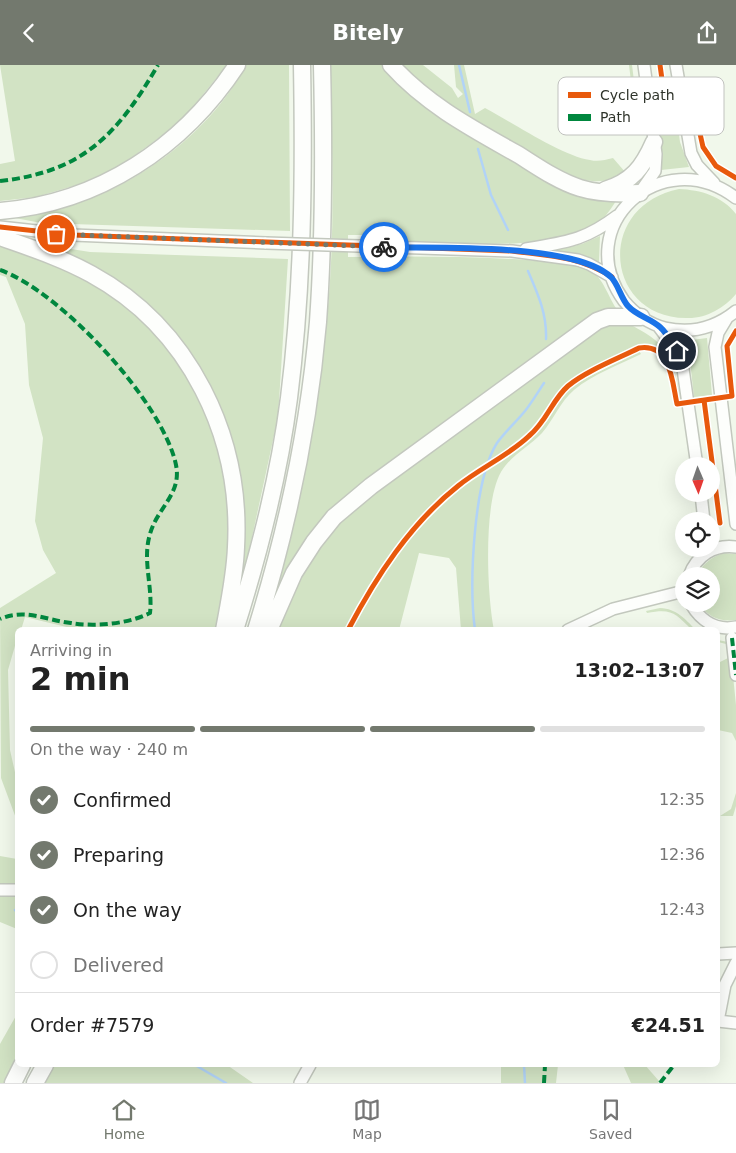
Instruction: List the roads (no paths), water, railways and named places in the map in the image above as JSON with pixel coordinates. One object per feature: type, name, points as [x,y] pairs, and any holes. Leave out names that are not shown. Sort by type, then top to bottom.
[{"type":"highway","points":[[0,211],[45,205],[78,194],[133,168],[179,135],[220,91],[237,65]]},
{"type":"highway","points":[[236,627],[263,530],[289,399],[297,326],[302,234],[302,65]]},
{"type":"highway","points":[[257,627],[282,536],[296,472],[318,323],[322,231],[322,65]]},
{"type":"highway","points":[[392,65],[413,88],[454,119],[555,176],[578,187],[596,192],[640,193]]},
{"type":"highway","points":[[596,192],[620,185],[630,179],[639,171],[654,142]]},
{"type":"highway","points":[[0,237],[57,257],[112,287],[140,308],[163,331],[181,353],[200,382],[213,407],[225,442],[232,475],[236,512],[233,582],[225,627]]},
{"type":"highway","points":[[270,627],[294,573],[314,542],[334,517],[371,486],[598,321],[608,317],[640,317]]},
{"type":"highway","points":[[13,1083],[21,1067]]},
{"type":"highway","points":[[35,1083],[44,1067]]},
{"type":"street","points":[[512,251],[577,240],[590,235],[620,214],[640,193],[654,171],[653,135]]},
{"type":"street","points":[[688,135],[691,153],[697,165],[715,185],[736,198]]},
{"type":"street","points":[[640,193],[651,186],[676,179],[689,179],[715,185]]},
{"type":"street","points":[[620,214],[610,238],[608,251],[612,277],[618,293],[640,317],[660,327],[694,330],[711,326],[736,311]]},
{"type":"street","points":[[0,227],[73,235],[512,251],[578,260],[612,277]]},
{"type":"street","points":[[727,318],[718,333],[715,347],[736,524]]},
{"type":"street","points":[[660,327],[677,351],[683,369],[696,457]]},
{"type":"street","points":[[720,547],[736,547]]},
{"type":"street","points":[[574,627],[613,609],[675,593]]},
{"type":"street","points":[[698,612],[706,621],[717,627]]},
{"type":"street","points":[[720,628],[734,633],[736,675]]},
{"type":"street","points":[[0,890],[15,891]]},
{"type":"street","points":[[720,954],[736,953]]},
{"type":"street","points":[[720,1011],[725,985],[736,963]]},
{"type":"street","points":[[720,1021],[736,1023]]},
{"type":"street","points":[[300,1083],[309,1067]]},
{"type":"waterway","points":[[459,65],[470,112]]},
{"type":"waterway","points":[[478,149],[491,195],[508,230]]},
{"type":"waterway","points":[[528,271],[543,313],[546,339]]},
{"type":"waterway","points":[[475,627],[473,561],[475,534],[478,507],[489,460],[497,443],[525,411],[544,383]]},
{"type":"waterway","points":[[198,1067],[226,1083]]},
{"type":"waterway","points":[[524,1067],[525,1083]]}]
